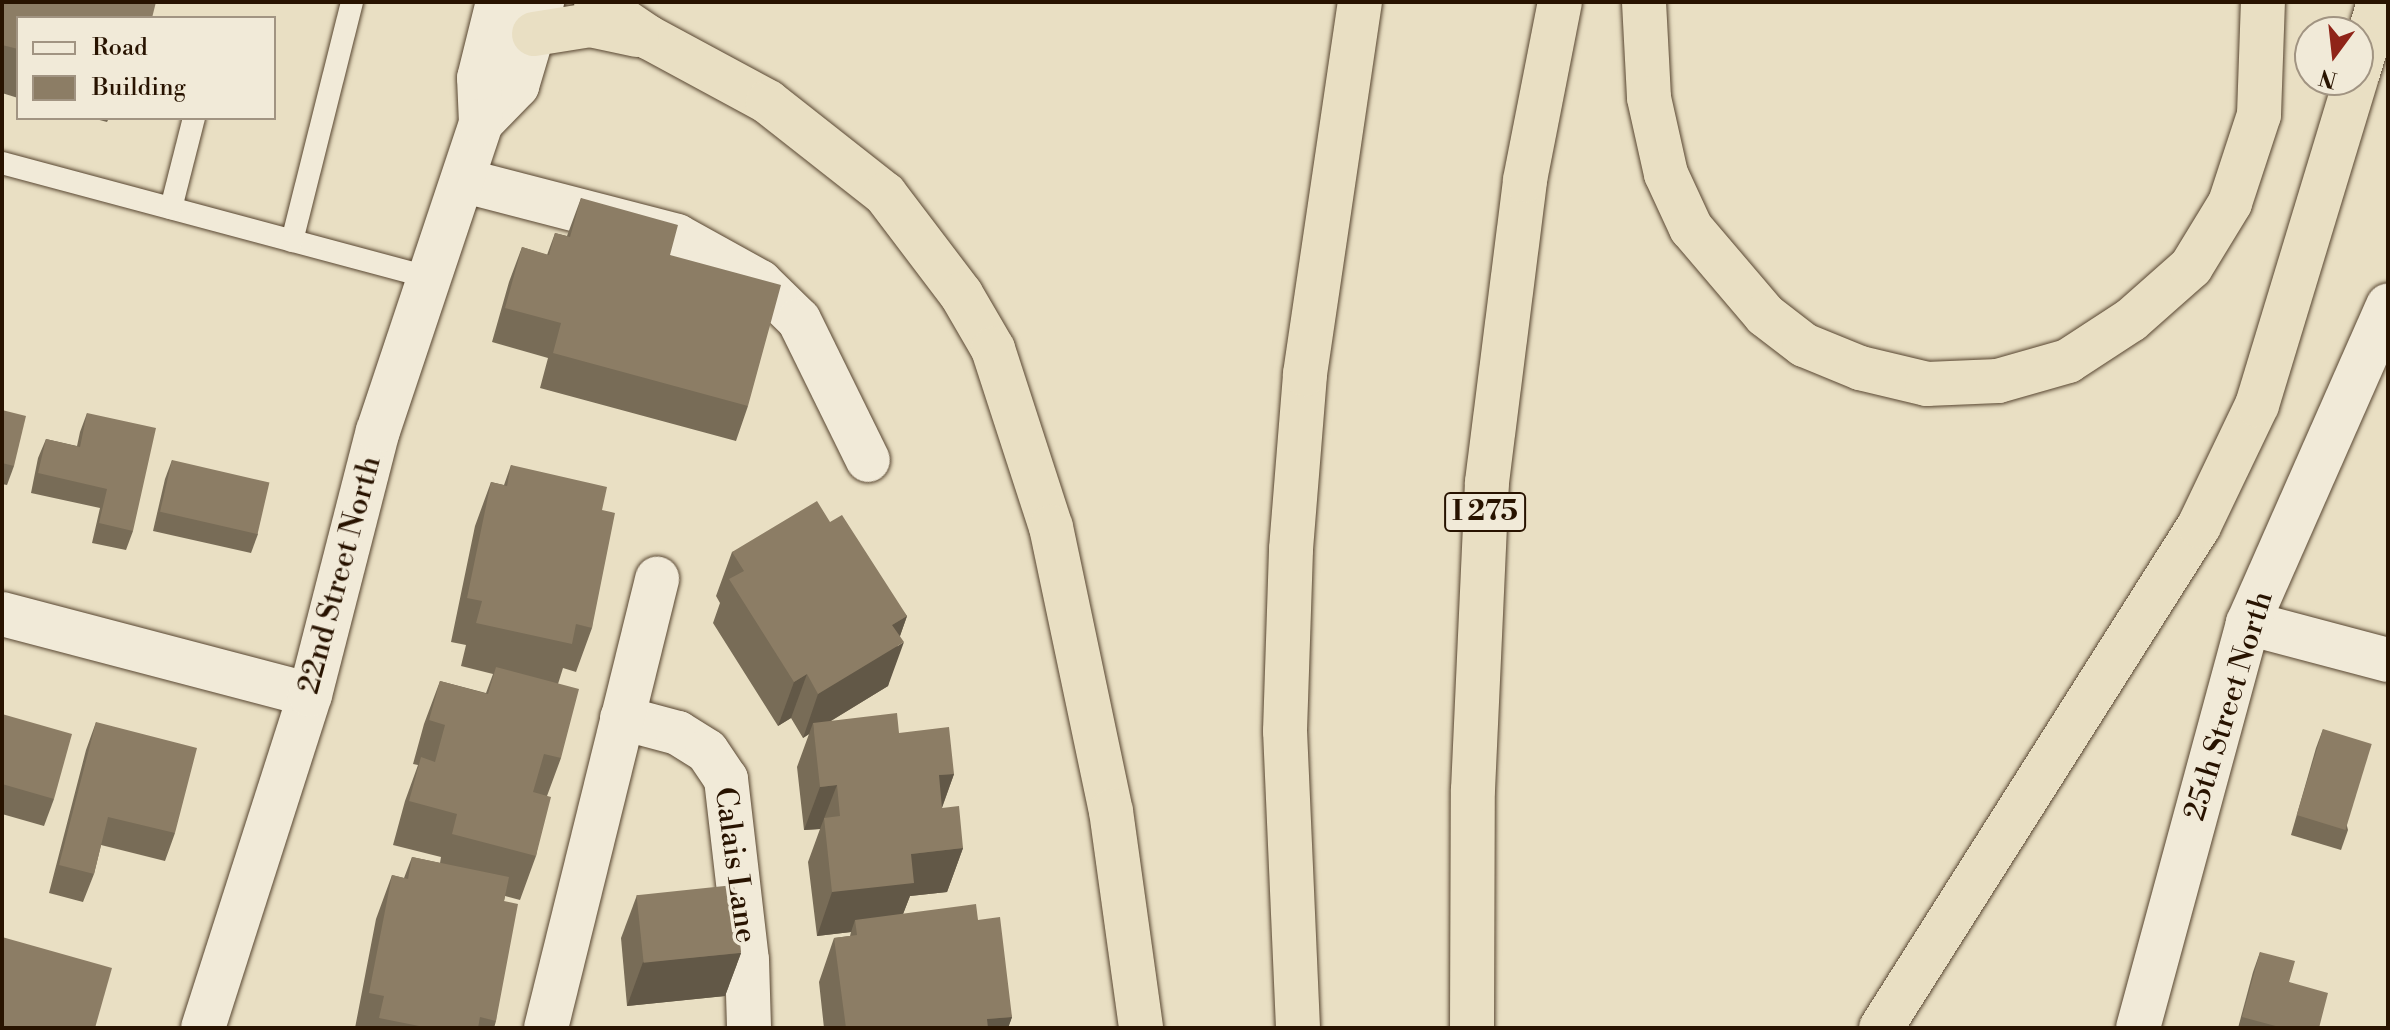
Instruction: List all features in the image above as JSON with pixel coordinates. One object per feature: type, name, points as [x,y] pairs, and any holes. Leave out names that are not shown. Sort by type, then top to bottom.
[{"type":"highway","points":[[596,2],[648,37],[768,102],[885,194],[961,294],[993,349],[1051,527],[1111,811],[1141,1028]]},
{"type":"highway","points":[[1298,1028],[1285,731],[1291,549],[1305,374],[1360,2]]},
{"type":"highway","name":"I 275","points":[[1472,1028],[1473,790],[1487,482],[1525,180],[1560,2]]},
{"type":"highway","points":[[1644,2],[1649,98],[1666,174],[1691,228],[1765,315],[1804,345],[1860,368],[1927,384],[1998,381],[2068,361],[2131,320],[2191,267],[2230,203],[2259,115],[2263,2]]},
{"type":"highway","points":[[538,18],[648,37]]},
{"type":"highway","points":[[1881,1028],[2199,526],[2257,405],[2351,96]]},
{"type":"street","name":"22nd Street North","points":[[203,1028],[310,695],[378,431],[465,181],[481,123],[479,78],[498,2]]},
{"type":"street","name":"22nd Street North","points":[[481,123],[517,86],[538,18]]},
{"type":"street","points":[[465,181],[677,236],[760,282],[799,320],[868,460]]},
{"type":"street","name":"25th Street North","points":[[2138,1028],[2248,623],[2388,306]]},
{"type":"street","points":[[546,1028],[657,578]]},
{"type":"street","points":[[2,614],[310,695]]},
{"type":"street","points":[[2248,623],[2388,660]]},
{"type":"street","name":"Calais Lane","points":[[622,718],[678,733],[707,751],[726,779],[747,960],[749,1028]]},
{"type":"lane","points":[[292,241],[352,2]]},
{"type":"lane","points":[[171,208],[193,120]]},
{"type":"lane","points":[[2,163],[431,278]]},
{"type":"building","points":[[2,2],[156,2],[152,16],[16,16],[16,48],[2,45]]},
{"type":"building","points":[[581,198],[678,225],[670,255],[781,285],[748,406],[553,353],[561,323],[505,308],[522,247],[549,255],[555,233],[570,237]]},
{"type":"building","points":[[2,410],[26,416],[14,466],[2,463]]},
{"type":"building","points":[[87,413],[156,428],[133,531],[99,523],[107,489],[38,473],[46,439],[80,447]]},
{"type":"building","points":[[172,460],[269,482],[258,534],[160,512]]},
{"type":"building","points":[[511,465],[607,487],[602,510],[615,513],[592,628],[576,624],[572,644],[476,623],[482,601],[467,598],[491,482],[507,486]]},
{"type":"building","points":[[817,501],[830,522],[842,515],[907,616],[892,625],[904,642],[818,694],[807,674],[794,682],[729,579],[744,571],[732,552]]},
{"type":"building","points":[[496,667],[579,689],[561,758],[544,754],[533,792],[551,797],[536,856],[452,834],[457,814],[409,801],[421,757],[435,762],[445,725],[429,720],[440,681],[488,694]]},
{"type":"building","points":[[897,713],[899,733],[949,727],[954,774],[939,775],[942,808],[959,806],[963,848],[911,854],[914,883],[832,892],[824,818],[840,816],[837,785],[820,787],[813,723]]},
{"type":"building","points":[[2,714],[72,734],[54,799],[2,784]]},
{"type":"building","points":[[96,722],[197,748],[175,833],[108,817],[94,874],[59,865]]},
{"type":"building","points":[[2323,729],[2372,744],[2345,830],[2297,815]]},
{"type":"building","points":[[412,857],[509,877],[504,901],[518,904],[496,1021],[480,1017],[478,1028],[429,1028],[379,1018],[384,996],[369,993],[392,875],[408,879]]},
{"type":"building","points":[[734,885],[741,953],[644,963],[637,895]]},
{"type":"building","points":[[976,904],[978,920],[1000,917],[1012,1017],[987,1019],[988,1028],[846,1028],[834,938],[857,935],[855,920]]},
{"type":"building","points":[[2,937],[112,968],[95,1028],[2,1028]]},
{"type":"building","points":[[2260,952],[2295,961],[2289,982],[2328,993],[2319,1028],[2283,1028],[2242,1017]]}]
